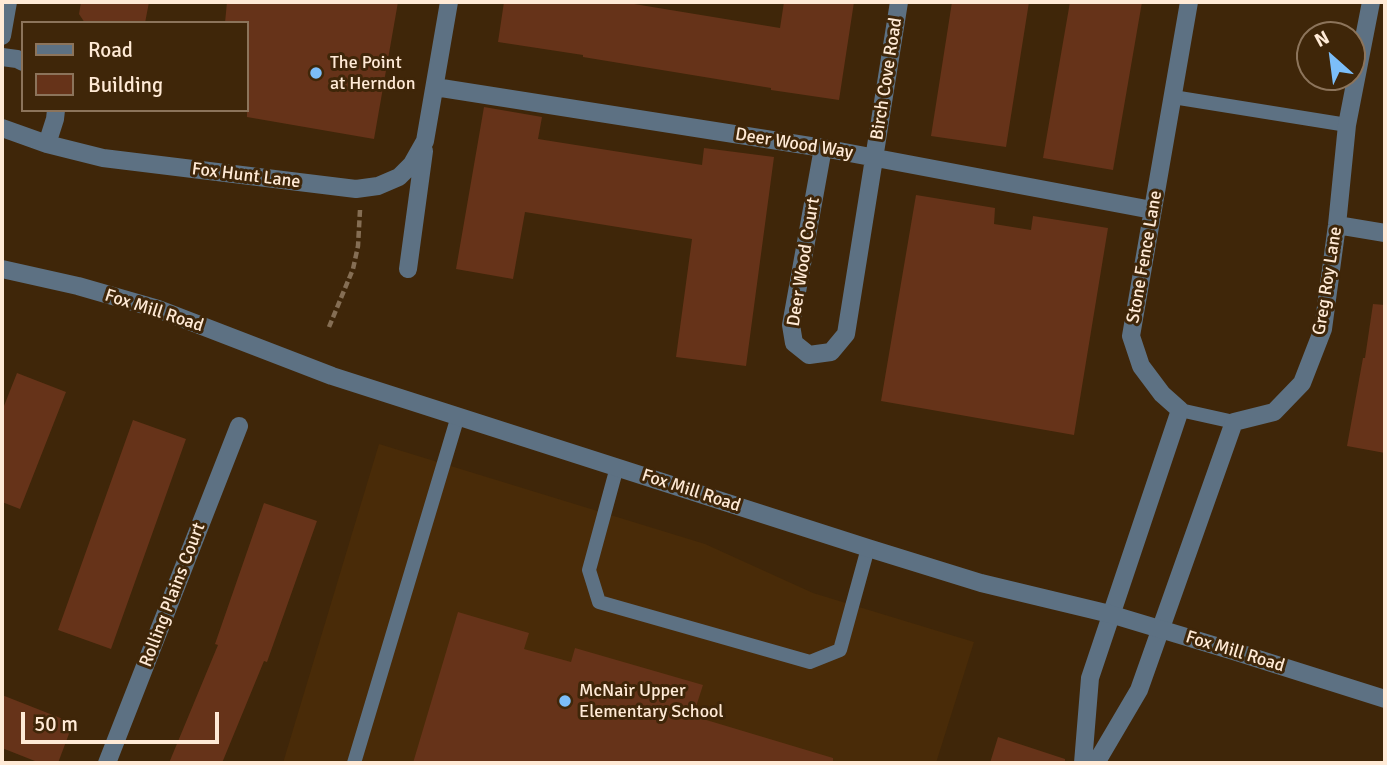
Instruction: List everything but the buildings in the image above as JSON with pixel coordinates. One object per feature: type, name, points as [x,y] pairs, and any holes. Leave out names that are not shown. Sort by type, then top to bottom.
[{"type":"street","points":[[2,36],[8,2]]},
{"type":"street","name":"Fox Hunt Lane","points":[[408,269],[425,141],[449,2]]},
{"type":"street","name":"Birch Cove Road","points":[[874,156],[900,2]]},
{"type":"street","name":"Stone Fence Lane","points":[[1180,410],[1162,394],[1141,366],[1131,336],[1189,2]]},
{"type":"street","name":"Greg Roy Lane","points":[[1234,422],[1274,412],[1302,383],[1323,329],[1338,225],[1348,125],[1371,2]]},
{"type":"street","points":[[2,57],[21,61]]},
{"type":"street","name":"Deer Wood Way","points":[[435,87],[874,156],[1152,210]]},
{"type":"street","points":[[47,144],[56,112]]},
{"type":"street","name":"Fox Hunt Lane","points":[[2,128],[47,144],[103,158],[356,190],[378,186],[399,177],[412,164],[425,141]]},
{"type":"street","name":"Deer Wood Court","points":[[823,148],[791,326],[794,343],[809,355],[831,352],[846,334],[874,156]]},
{"type":"street","points":[[1338,225],[1385,233]]},
{"type":"street","name":"Fox Mill Road","points":[[2,269],[78,286],[158,309],[332,376],[868,548],[981,583],[1110,614],[1385,699]]},
{"type":"street","points":[[1083,763],[1089,681],[1180,410]]},
{"type":"street","points":[[1096,763],[1139,690],[1234,422]]},
{"type":"street","name":"Rolling Plains Court","points":[[107,763],[239,426]]},
{"type":"lane","points":[[1173,97],[1348,125]]},
{"type":"lane","points":[[1180,410],[1234,422]]},
{"type":"lane","points":[[354,763],[458,416]]},
{"type":"lane","points":[[617,467],[589,569],[599,602],[810,662],[840,650],[868,548]]},
{"type":"path","points":[[329,327],[353,269],[358,246],[360,210]]},
{"type":"shaded area","points":[[379,444],[705,544],[813,593],[974,642],[936,763],[283,763]]},
{"type":"place","name":"The Point at Herndon","points":[[316,73]]},
{"type":"place","name":"McNair Upper Elementary School","points":[[565,701]]}]
